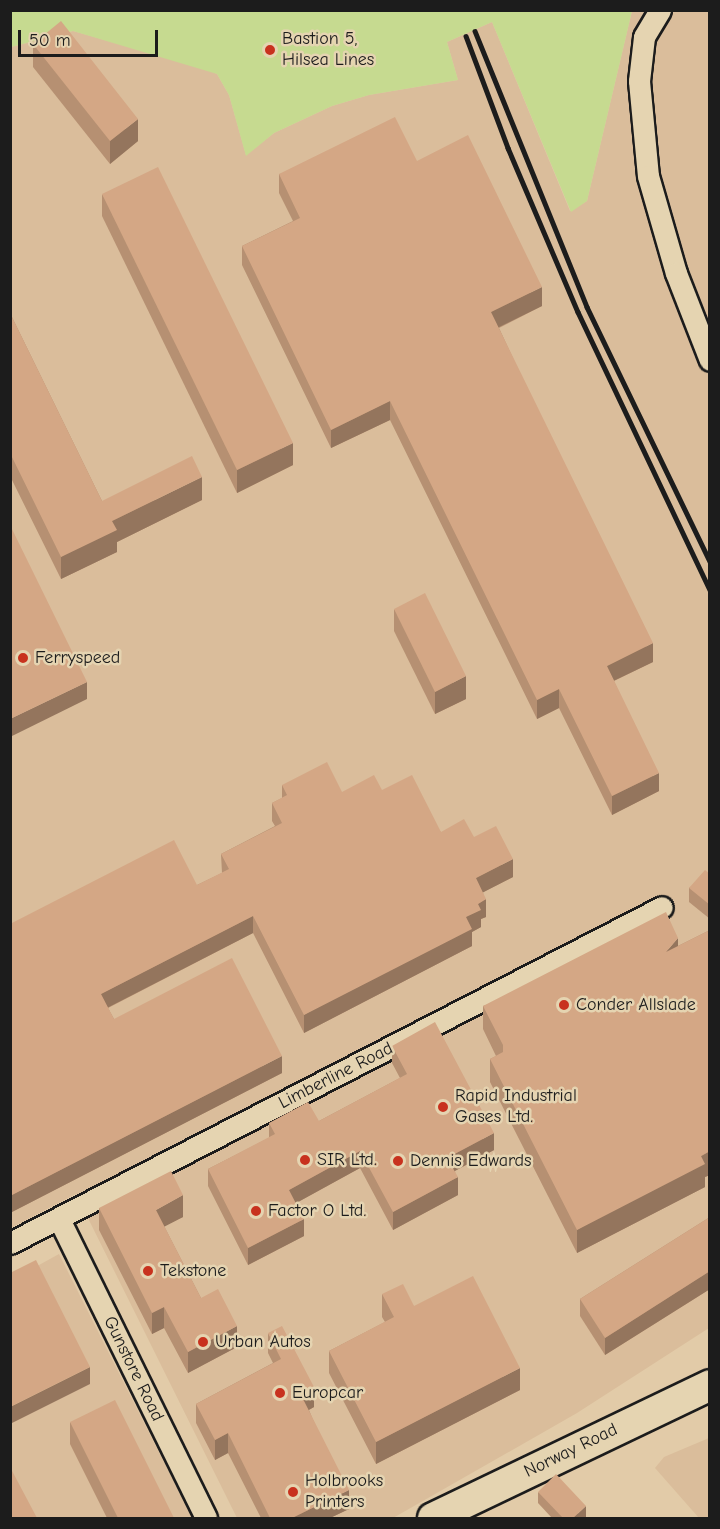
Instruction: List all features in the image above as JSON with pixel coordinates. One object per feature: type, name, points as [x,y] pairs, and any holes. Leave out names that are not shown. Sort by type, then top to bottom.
[{"type":"street","points":[[660,10],[644,37],[639,81],[648,176],[676,273],[710,360]]},
{"type":"street","name":"Limberline Road","points":[[10,1244],[662,907]]},
{"type":"street","name":"Gunstore Road","points":[[59,1219],[206,1518]]},
{"type":"street","name":"Norway Road","points":[[433,1518],[710,1385]]},
{"type":"shaded area","points":[[632,11],[709,11],[709,1328],[577,1413],[393,1518],[237,1518],[76,1194],[11,1228],[11,47],[73,31],[201,67],[217,74],[229,95],[246,155],[274,133],[332,106],[369,95],[458,80],[447,42],[492,22],[570,211],[587,201]]},
{"type":"shaded area","points":[[59,1254],[192,1518],[11,1518],[10,1281]]},
{"type":"shaded area","points":[[709,1438],[709,1518],[699,1518],[655,1468],[664,1457]]},
{"type":"green space","points":[[11,11],[632,11],[587,201],[571,212],[492,22],[447,42],[458,80],[369,95],[332,106],[274,133],[246,156],[229,95],[217,74],[73,31],[11,47]]},
{"type":"building","points":[[61,21],[138,119],[110,141],[33,44]]},
{"type":"building","points":[[395,117],[417,161],[468,135],[542,287],[491,312],[653,643],[607,666],[659,773],[612,796],[559,689],[537,700],[390,401],[331,430],[242,246],[300,218],[279,174]]},
{"type":"building","points":[[158,167],[293,443],[237,470],[102,194]]},
{"type":"building","points":[[10,313],[102,501],[192,456],[202,477],[112,521],[117,530],[61,557],[10,453]]},
{"type":"building","points":[[10,525],[87,682],[10,719]]},
{"type":"building","points":[[425,593],[466,676],[435,692],[394,609]]},
{"type":"building","points":[[327,762],[342,792],[374,775],[382,790],[412,775],[441,832],[464,819],[474,837],[496,826],[513,859],[476,878],[486,899],[478,904],[481,910],[466,917],[472,929],[304,1015],[253,916],[101,994],[114,1019],[232,958],[282,1056],[10,1196],[10,924],[174,840],[197,885],[229,869],[221,854],[282,823],[272,803],[287,795],[282,785]]},
{"type":"building","points":[[705,870],[710,874],[710,905],[689,888]]},
{"type":"building","points":[[666,912],[678,938],[666,952],[710,930],[710,1151],[701,1156],[705,1164],[577,1230],[490,1059],[503,1052],[503,1045],[483,1006]]},
{"type":"building","points":[[435,1022],[494,1133],[447,1158],[458,1177],[393,1212],[360,1151],[289,1190],[304,1219],[248,1248],[208,1169],[275,1134],[269,1123],[308,1102],[319,1121],[407,1074],[392,1046]]},
{"type":"building","points":[[171,1171],[183,1195],[156,1210],[201,1298],[218,1289],[237,1326],[188,1352],[164,1307],[152,1313],[99,1208]]},
{"type":"building","points":[[710,1217],[710,1271],[605,1338],[580,1299]]},
{"type":"building","points":[[36,1260],[90,1367],[10,1407],[10,1273]]},
{"type":"building","points":[[473,1276],[520,1368],[376,1442],[329,1351],[394,1317],[382,1294],[403,1284],[414,1306]]},
{"type":"building","points":[[282,1326],[314,1387],[301,1395],[349,1490],[292,1518],[270,1518],[228,1433],[215,1440],[196,1404],[281,1359],[268,1333]]},
{"type":"building","points":[[115,1400],[174,1518],[118,1518],[70,1422]]},
{"type":"building","points":[[10,1467],[37,1518],[10,1518]]},
{"type":"building","points":[[556,1474],[586,1506],[573,1518],[563,1518],[538,1492]]},
{"type":"railway","points":[[475,31],[587,307],[710,562]]},
{"type":"railway","points":[[466,36],[508,148],[578,312],[710,590]]},
{"type":"place","name":"Bastion 5, Hilsea Lines","points":[[270,50]]},
{"type":"place","name":"Ferryspeed","points":[[23,658]]},
{"type":"place","name":"Conder Allslade","points":[[564,1005]]},
{"type":"place","name":"Rapid Industrial Gases Ltd.","points":[[443,1107]]},
{"type":"place","name":"SIR Ltd.","points":[[305,1160]]},
{"type":"place","name":"Dennis Edwards","points":[[398,1161]]},
{"type":"place","name":"Factor O Ltd.","points":[[256,1211]]},
{"type":"place","name":"Tekstone","points":[[148,1271]]},
{"type":"place","name":"Urban Autos","points":[[203,1342]]},
{"type":"place","name":"Europcar","points":[[280,1393]]},
{"type":"place","name":"Holbrooks Printers","points":[[293,1492]]}]
